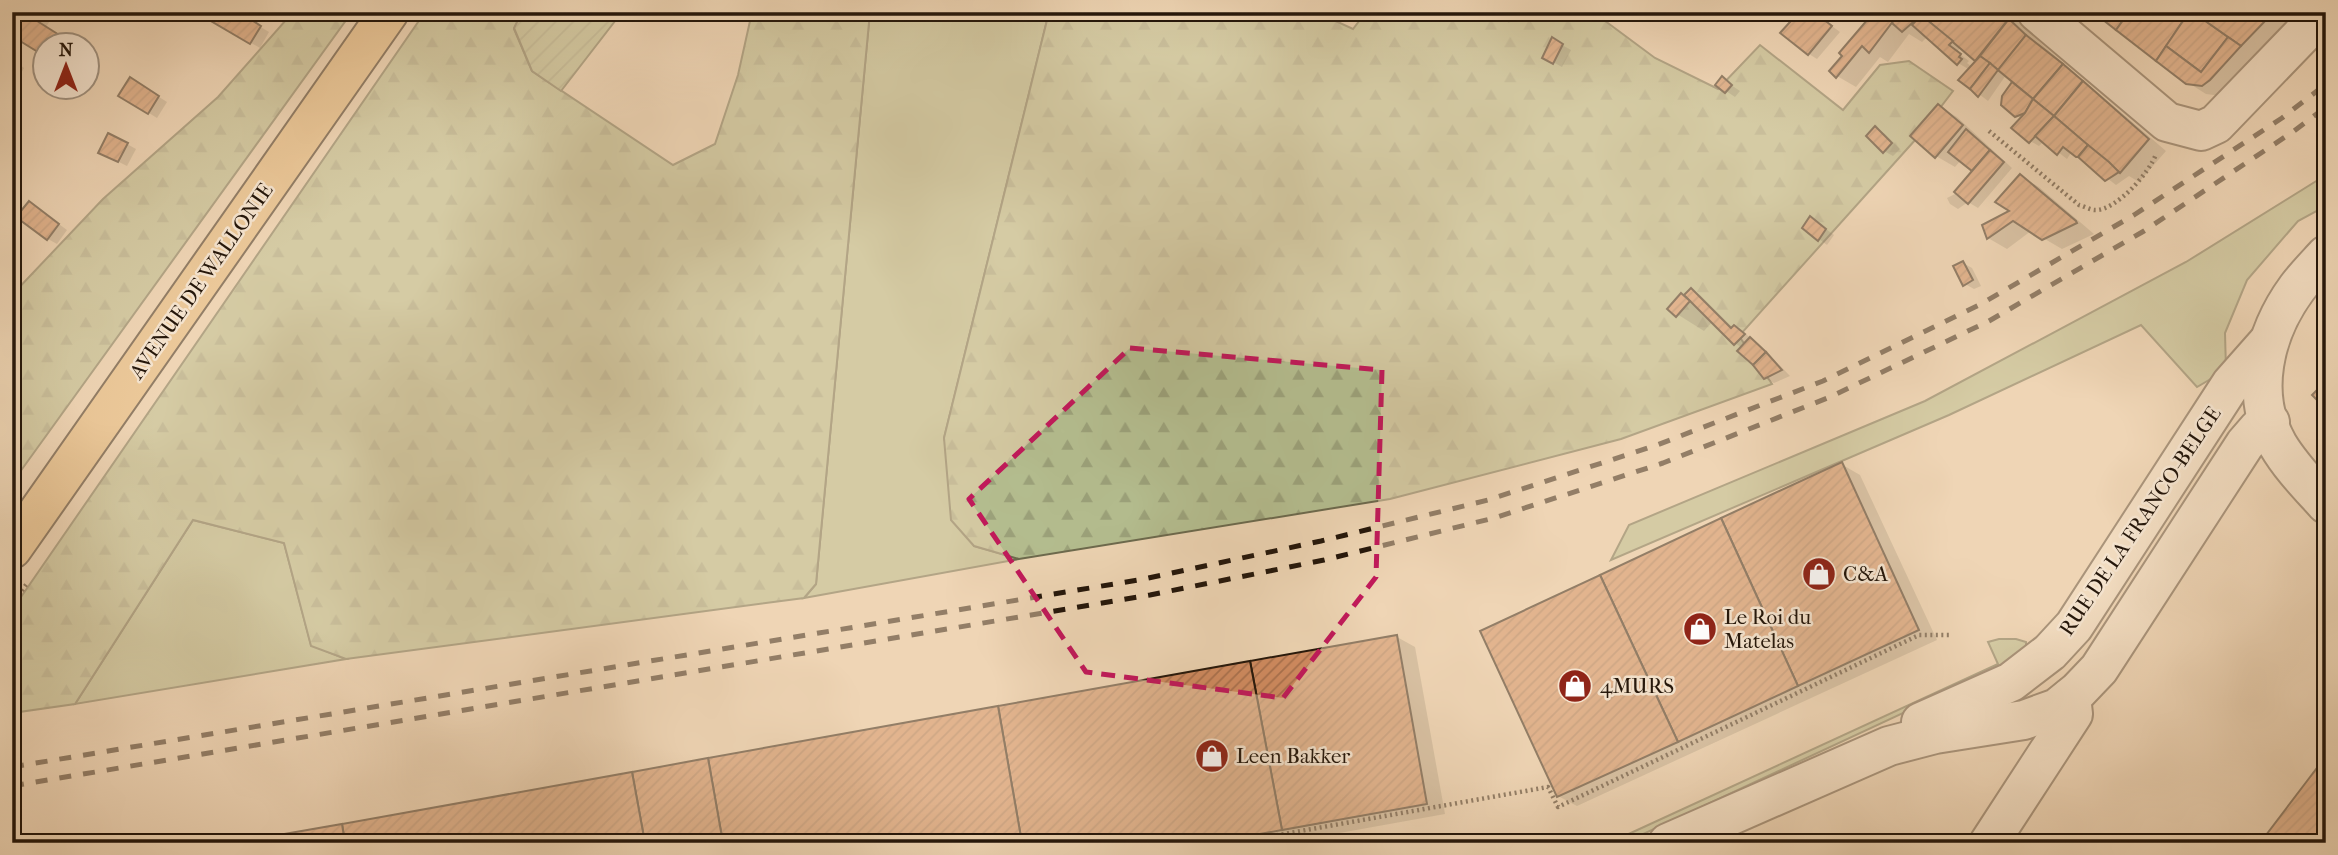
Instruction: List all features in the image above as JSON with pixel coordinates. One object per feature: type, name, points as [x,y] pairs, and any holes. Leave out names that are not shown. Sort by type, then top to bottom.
[{"type":"main road","name":"AVENUE DE WALLONIE","points":[[12,549],[389,12]]},
{"type":"street","points":[[2037,12],[2183,126],[2216,124],[2324,12]]},
{"type":"street","name":"RUE DE LA FRANCO-BELGE","points":[[1889,746],[1909,726],[2011,682],[2050,652],[2074,626],[2231,384],[2269,341],[2297,289],[2326,255]]},
{"type":"street","name":"RUE DE LA FRANCO-BELGE","points":[[2269,341],[2261,379],[2265,409],[2277,443],[2294,468],[2326,504]]},
{"type":"street","name":"RUE DE LA FRANCO-BELGE","points":[[1668,843],[1889,746],[1935,734],[2024,720],[2057,708],[2099,669],[2245,444],[2258,429],[2270,422]]},
{"type":"street","points":[[1989,843],[2073,714],[2071,697]]},
{"type":"path","points":[[1989,131],[2079,205],[2097,210],[2112,205],[2131,190],[2183,126]]},
{"type":"path","points":[[1233,843],[1548,787],[1558,807],[1919,635],[1951,635]]},
{"type":"highlighted area","points":[[1130,348],[1382,370],[1376,577],[1283,698],[1086,672],[969,499]]},
{"type":"green space","points":[[293,12],[352,12],[12,483],[12,295],[103,199],[218,97]]},
{"type":"green space","points":[[425,12],[522,12],[514,29],[532,71],[673,165],[715,144],[738,75],[752,12],[870,12],[816,584],[804,598],[346,659],[311,646],[284,543],[193,520],[75,704],[12,713],[12,610]]},
{"type":"green space","points":[[522,12],[622,12],[561,91],[532,71],[514,28]]},
{"type":"green space","points":[[870,12],[1049,12],[944,438],[974,546],[1019,559],[804,598],[816,584]]},
{"type":"green space","points":[[1049,12],[1316,12],[1353,29],[1366,12],[1593,12],[1655,58],[1718,89],[1760,45],[1843,110],[1880,65],[1909,61],[1953,91],[1916,139],[1739,336],[1772,384],[1621,439],[1390,499],[1019,559],[974,546],[951,520],[944,438]]},
{"type":"green space","points":[[2326,175],[2326,206],[2298,221],[2247,280],[2225,333],[2226,370],[2197,387],[2141,325],[1949,415],[1611,560],[1629,525],[1925,401],[2186,262]]},
{"type":"green space","points":[[193,520],[284,543],[311,645],[346,659],[75,704]]},
{"type":"green space","points":[[1999,639],[2026,642],[2026,652],[2017,660],[1624,843],[1609,843],[1998,664],[1988,642]]},
{"type":"building","points":[[12,12],[26,14],[12,33]]},
{"type":"building","points":[[239,12],[261,26],[250,44],[199,14]]},
{"type":"building","points":[[1799,12],[1814,12],[1832,26],[1808,55],[1780,33]]},
{"type":"building","points":[[1874,12],[1900,12],[1869,53],[1862,46],[1836,78],[1829,71],[1842,56],[1839,53]]},
{"type":"building","points":[[1900,12],[1921,12],[1921,15],[1902,32],[1892,23]]},
{"type":"building","points":[[2004,12],[2010,17],[1975,61],[1920,14]]},
{"type":"building","points":[[2093,12],[2129,12],[2116,30]]},
{"type":"building","points":[[2129,12],[2177,12],[2185,18],[2156,61],[2116,30]]},
{"type":"building","points":[[2189,12],[2193,12],[2228,37],[2201,72],[2166,46]]},
{"type":"building","points":[[2211,12],[2262,12],[2268,18],[2241,46],[2204,20]]},
{"type":"building","points":[[26,14],[54,32],[32,32],[32,48],[12,36]]},
{"type":"building","points":[[1921,15],[1953,41],[1949,45],[1961,54],[1959,57],[1962,59],[1957,65],[1912,25]]},
{"type":"building","points":[[2009,19],[2026,35],[1998,70],[1980,56]]},
{"type":"building","points":[[2026,35],[2063,64],[2033,99],[1998,70]]},
{"type":"building","points":[[1552,37],[1563,44],[1553,64],[1542,58]]},
{"type":"building","points":[[2228,37],[2241,46],[2202,86],[2186,84],[2156,61],[2166,46],[2201,72]]},
{"type":"building","points":[[1980,56],[1990,63],[1970,89],[1958,80]]},
{"type":"building","points":[[1990,63],[1998,70],[1978,97],[1970,89]]},
{"type":"building","points":[[2063,64],[2083,81],[2054,116],[2033,99]]},
{"type":"building","points":[[1722,76],[1732,85],[1725,93],[1715,85]]},
{"type":"building","points":[[130,77],[159,96],[148,114],[118,96]]},
{"type":"building","points":[[2083,81],[2149,139],[2120,173],[2054,116]]},
{"type":"building","points":[[2012,82],[2033,99],[2025,113],[2015,117],[2001,105],[2002,96]]},
{"type":"building","points":[[2033,99],[2054,116],[2029,143],[2011,128]]},
{"type":"building","points":[[1938,104],[1963,125],[1935,158],[1910,136]]},
{"type":"building","points":[[2054,116],[2088,145],[2078,157],[2063,147],[2057,155],[2035,136]]},
{"type":"building","points":[[1875,126],[1892,143],[1883,153],[1866,136]]},
{"type":"building","points":[[1966,129],[1990,150],[1972,171],[1948,152]]},
{"type":"building","points":[[108,133],[128,143],[118,162],[98,153]]},
{"type":"building","points":[[2088,145],[2119,172],[2105,181],[2078,157]]},
{"type":"building","points":[[1990,150],[2004,162],[1968,204],[1954,192]]},
{"type":"building","points":[[2020,174],[2077,223],[2042,240],[2013,221],[1987,239],[1982,225],[2009,211],[1995,202]]},
{"type":"building","points":[[29,201],[59,224],[47,240],[16,217]]},
{"type":"building","points":[[1810,216],[1826,229],[1818,241],[1802,228]]},
{"type":"building","points":[[1963,261],[1973,280],[1963,286],[1953,266]]},
{"type":"building","points":[[1691,288],[1731,328],[1734,325],[1745,334],[1734,345],[1684,295]]},
{"type":"building","points":[[1681,293],[1690,301],[1676,317],[1667,309]]},
{"type":"building","points":[[1750,337],[1766,352],[1753,365],[1737,351]]},
{"type":"building","points":[[1766,352],[1782,370],[1764,379],[1753,365]]},
{"type":"building","points":[[2326,381],[2326,409],[2312,395]]},
{"type":"building","points":[[1842,462],[1919,630],[1798,686],[1721,518]]},
{"type":"building","points":[[1721,518],[1798,686],[1678,742],[1600,575]]},
{"type":"building","points":[[1600,575],[1678,742],[1557,797],[1480,631]]},
{"type":"building","points":[[1397,635],[1427,804],[1282,830],[1250,661]]},
{"type":"building","points":[[1250,661],[1282,830],[1210,843],[1022,843],[998,706]]},
{"type":"building","points":[[998,706],[1022,843],[723,843],[708,758]]},
{"type":"building","points":[[2326,756],[2326,843],[2260,843],[2307,781]]},
{"type":"building","points":[[708,758],[723,843],[645,843],[632,772]]},
{"type":"building","points":[[632,772],[645,843],[345,843],[342,824]]},
{"type":"building","points":[[342,824],[345,843],[238,843],[238,842]]},
{"type":"railway","points":[[12,767],[1144,579],[1321,541],[1488,500],[1657,445],[1823,381],[1981,304],[2134,215],[2282,118],[2326,84]]},
{"type":"railway","points":[[12,786],[1150,595],[1324,560],[1494,518],[1663,463],[1830,397],[1989,321],[2144,231],[2326,107]]},
{"type":"place","name":"C&A","points":[[1819,574]]},
{"type":"place","name":"Le Roi du Matelas","points":[[1700,629]]},
{"type":"place","name":"4MURS","points":[[1575,686]]},
{"type":"place","name":"Leen Bakker","points":[[1212,756]]}]
